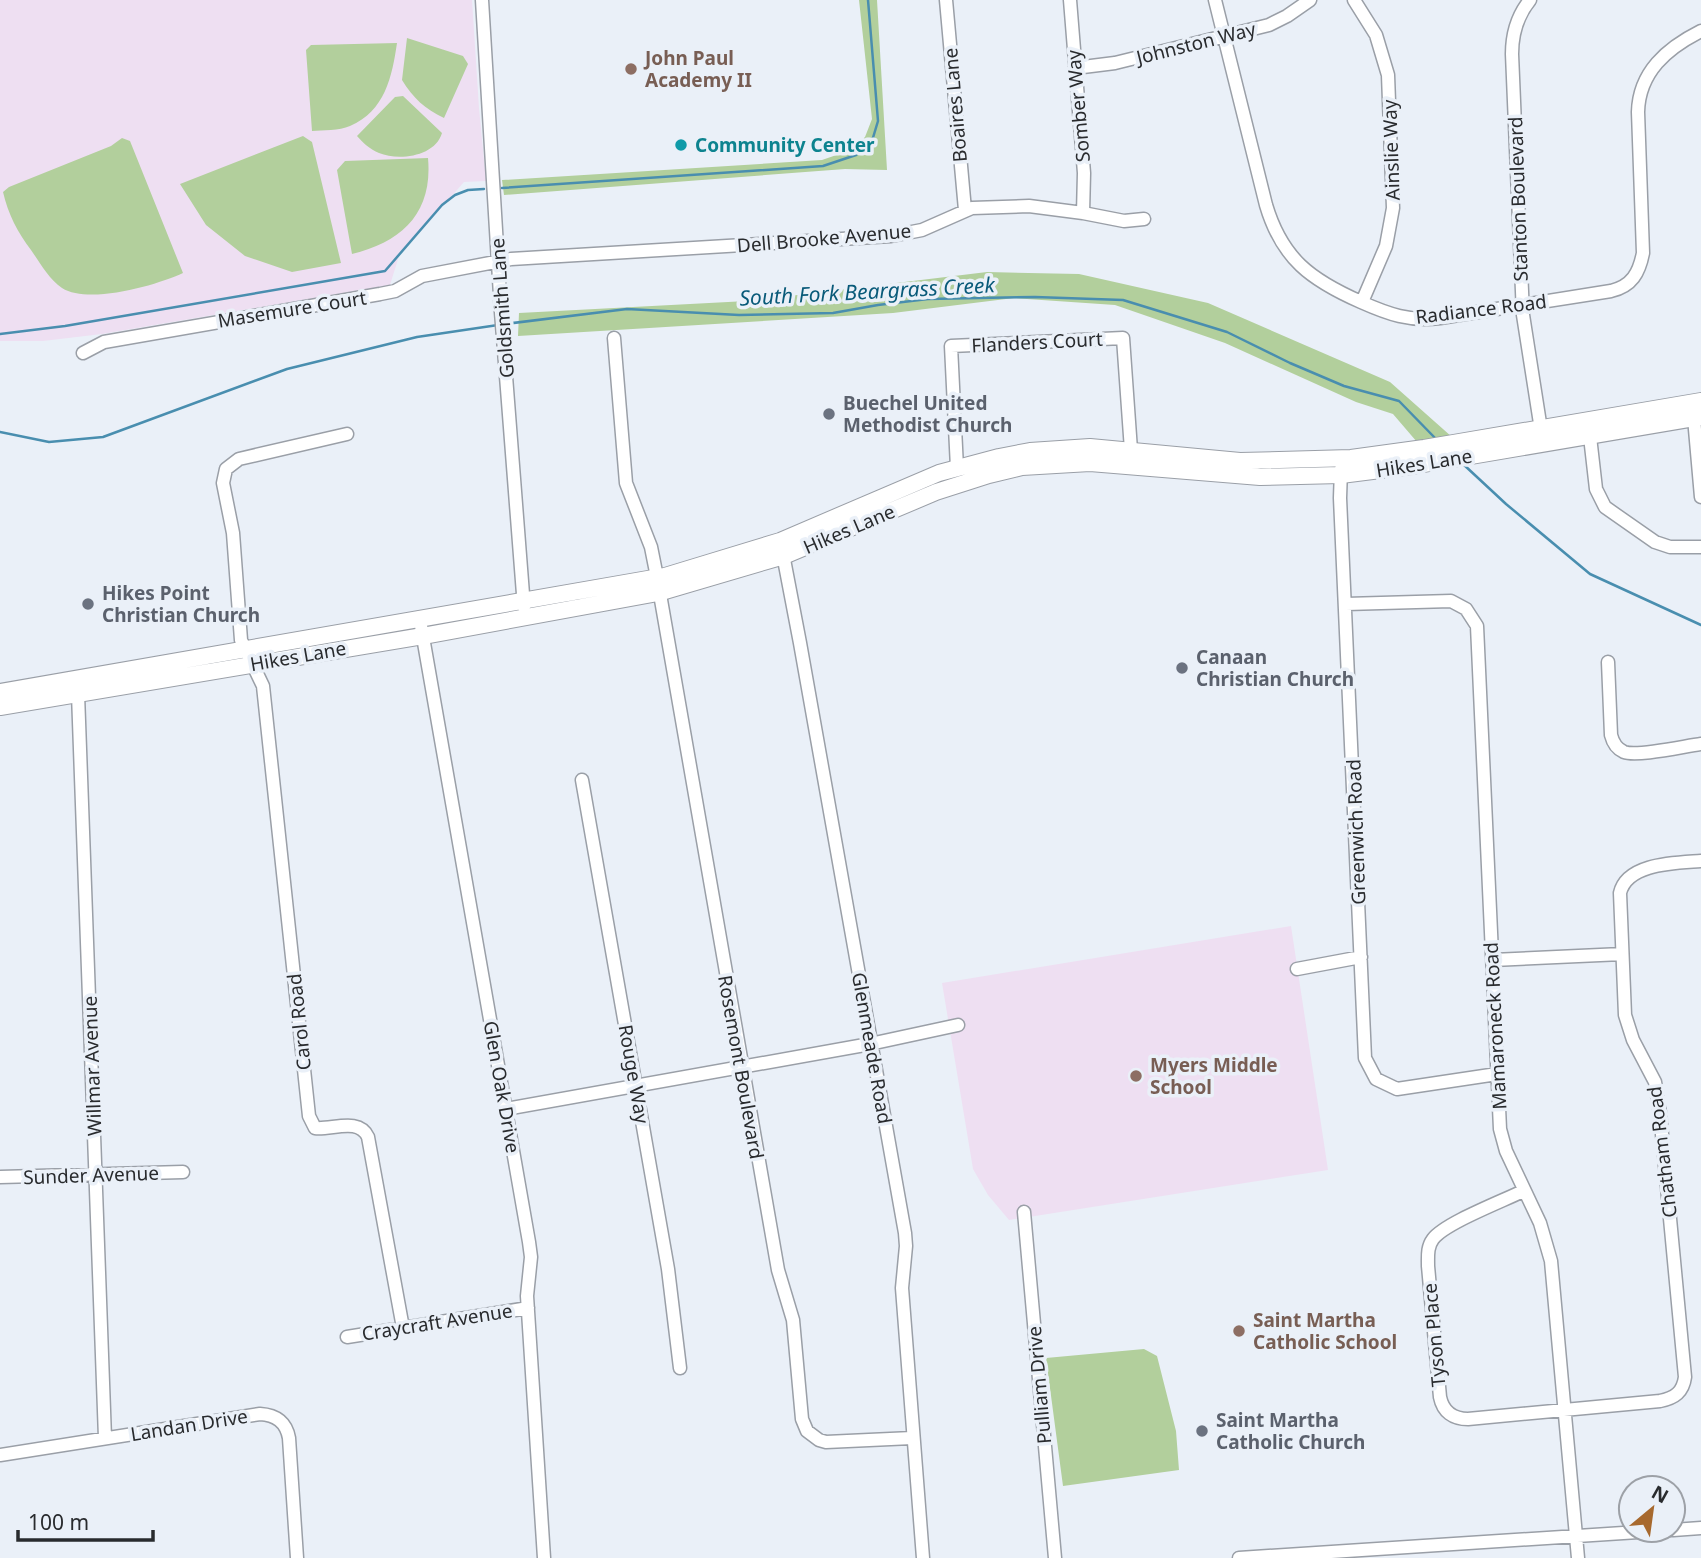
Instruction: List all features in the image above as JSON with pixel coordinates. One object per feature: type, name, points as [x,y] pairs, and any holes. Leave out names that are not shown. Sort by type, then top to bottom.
[{"type":"main road","name":"Hikes Lane","points":[[1589,429],[1701,401]]},
{"type":"main road","name":"Hikes Lane","points":[[782,549],[906,486],[999,457],[1061,448],[1090,447],[1240,461],[1342,466],[1452,444],[1697,417]]},
{"type":"main road","name":"Hikes Lane","points":[[0,707],[78,694],[419,620],[606,604],[658,585],[782,549],[936,492],[1022,467],[1090,463],[1260,477],[1342,466],[1440,461],[1542,436]]},
{"type":"main road","name":"Hikes Lane","points":[[0,692],[250,656],[423,636],[524,609]]},
{"type":"street","name":"Goldsmith Lane","points":[[482,0],[501,312],[524,609]]},
{"type":"street","name":"Boaires Lane","points":[[946,0],[965,210]]},
{"type":"street","name":"Somber Way","points":[[1070,0],[1084,173],[1083,213]]},
{"type":"street","name":"Radiance Road","points":[[1215,0],[1266,205],[1277,236],[1291,257],[1316,280],[1403,318],[1425,320],[1617,290],[1628,284],[1639,271],[1643,253],[1639,95],[1647,74],[1660,58],[1701,31]]},
{"type":"street","name":"Johnston Way","points":[[1075,68],[1115,63],[1269,25],[1310,0]]},
{"type":"street","name":"Ainslie Way","points":[[1354,0],[1376,35],[1383,52],[1388,75],[1391,125],[1392,220],[1386,246],[1362,302]]},
{"type":"street","name":"Stanton Boulevard","points":[[1530,0],[1517,19],[1512,44],[1522,305],[1542,436]]},
{"type":"street","name":"Dell Brooke Avenue","points":[[499,261],[891,236],[922,230],[965,210],[1029,206],[1124,221],[1144,219]]},
{"type":"street","name":"Masemure Court","points":[[83,353],[104,342],[395,291],[422,275],[499,261]]},
{"type":"street","name":"Rosemont Boulevard","points":[[614,338],[626,483],[651,547],[778,1270],[793,1320],[803,1425],[811,1435],[826,1442],[912,1438]]},
{"type":"street","name":"Flanders Court","points":[[957,468],[951,346],[1123,338],[1131,450]]},
{"type":"street","points":[[1697,417],[1701,498]]},
{"type":"street","points":[[1589,429],[1597,489],[1605,507],[1654,542],[1670,547],[1701,547]]},
{"type":"street","points":[[250,656],[241,640],[233,533],[223,483],[226,469],[234,462],[250,456],[347,434]]},
{"type":"street","name":"Greenwich Road","points":[[1342,466],[1366,1058],[1371,1073],[1380,1082],[1401,1089],[1497,1074]]},
{"type":"street","name":"Glenmeade Road","points":[[782,549],[906,1246],[902,1288],[923,1558]]},
{"type":"street","name":"Mamaroneck Road","points":[[1346,604],[1451,601],[1466,608],[1475,619],[1478,636],[1497,1074],[1503,1143],[1539,1223],[1551,1261],[1578,1558]]},
{"type":"street","name":"Glen Oak Drive","points":[[419,620],[529,1242],[528,1307],[544,1558]]},
{"type":"street","name":"Carol Road","points":[[250,656],[263,687],[309,1116],[315,1128],[358,1126],[368,1137],[403,1328]]},
{"type":"street","points":[[1608,662],[1611,736],[1616,746],[1622,751],[1636,753],[1701,744]]},
{"type":"street","name":"Willmar Avenue","points":[[78,694],[104,1438]]},
{"type":"street","name":"Rouge Way","points":[[582,780],[668,1269],[680,1368]]},
{"type":"street","name":"Chatham Road","points":[[1565,1410],[1669,1399],[1681,1391],[1685,1377],[1657,1090],[1651,1071],[1627,1025],[1624,1008],[1620,893],[1625,880],[1635,872],[1701,861]]},
{"type":"street","points":[[1493,960],[1622,954]]},
{"type":"street","points":[[1297,969],[1361,957]]},
{"type":"street","points":[[506,1109],[870,1044],[958,1025]]},
{"type":"street","name":"Sunder Avenue","points":[[0,1177],[183,1172]]},
{"type":"street","name":"Tyson Place","points":[[1523,1191],[1441,1231],[1431,1242],[1427,1252],[1440,1397],[1446,1411],[1461,1419],[1565,1410]]},
{"type":"street","name":"Pulliam Drive","points":[[1024,1212],[1055,1558]]},
{"type":"street","name":"Craycraft Avenue","points":[[346,1337],[528,1307]]},
{"type":"street","name":"Landan Drive","points":[[0,1455],[260,1414],[270,1415],[284,1425],[289,1438],[297,1558]]},
{"type":"street","points":[[1239,1558],[1617,1533]]},
{"type":"shaded area","points":[[0,0],[472,0],[486,181],[464,182],[399,256],[390,285],[102,334],[43,341],[0,341]]},
{"type":"shaded area","name":"Myers Middle School","points":[[1291,926],[1328,1170],[1009,1220],[988,1195],[973,1169],[942,983]]},
{"type":"green space","points":[[859,0],[877,0],[887,170],[845,169],[504,195],[502,180],[822,160],[851,150],[865,137],[872,119]]},
{"type":"green space","points":[[407,38],[463,56],[468,64],[444,118],[420,102],[402,80]]},
{"type":"green space","points":[[397,43],[385,92],[371,111],[362,120],[346,128],[312,131],[306,50],[311,45]]},
{"type":"green space","points":[[403,96],[442,133],[432,147],[415,155],[396,157],[379,153],[357,136],[395,97]]},
{"type":"green space","points":[[303,136],[312,142],[341,263],[292,272],[245,256],[206,225],[180,184]]},
{"type":"green space","points":[[122,138],[130,141],[183,273],[140,288],[105,294],[74,293],[57,284],[41,265],[14,223],[3,192],[9,187],[111,146]]},
{"type":"green space","points":[[428,158],[425,195],[411,222],[386,242],[352,254],[337,170],[345,161]]},
{"type":"green space","points":[[987,272],[1079,274],[1208,303],[1390,382],[1452,437],[1417,442],[1393,414],[1356,402],[1225,343],[1115,305],[1014,298],[893,313],[518,336],[519,313],[747,301]]},
{"type":"green space","points":[[1144,1349],[1157,1356],[1176,1431],[1179,1470],[1063,1486],[1046,1358]]},
{"type":"waterway","points":[[502,188],[823,166],[856,155],[872,141],[878,121],[868,0]]},
{"type":"waterway","points":[[0,334],[65,326],[385,271],[442,205],[455,195],[468,190],[484,189]]},
{"type":"waterway","name":"South Fork Beargrass Creek","points":[[505,324],[627,309],[739,315],[833,313],[928,299],[1035,297],[1123,300],[1227,332],[1344,386],[1399,401],[1437,440]]},
{"type":"waterway","name":"South Fork Beargrass Creek","points":[[0,432],[49,442],[103,437],[287,369],[417,337],[498,325]]},
{"type":"waterway","name":"South Fork Beargrass Creek","points":[[1463,464],[1590,574],[1701,625]]},
{"type":"place","name":"John Paul Academy II","points":[[631,69]]},
{"type":"place","name":"Community Center","points":[[681,145]]},
{"type":"place","name":"Buechel United Methodist Church","points":[[829,414]]},
{"type":"place","name":"Hikes Point Christian Church","points":[[88,604]]},
{"type":"place","name":"Canaan Christian Church","points":[[1182,668]]},
{"type":"place","name":"Myers Middle School","points":[[1136,1076]]},
{"type":"place","name":"Saint Martha Catholic School","points":[[1239,1331]]},
{"type":"place","name":"Saint Martha Catholic Church","points":[[1202,1431]]}]
